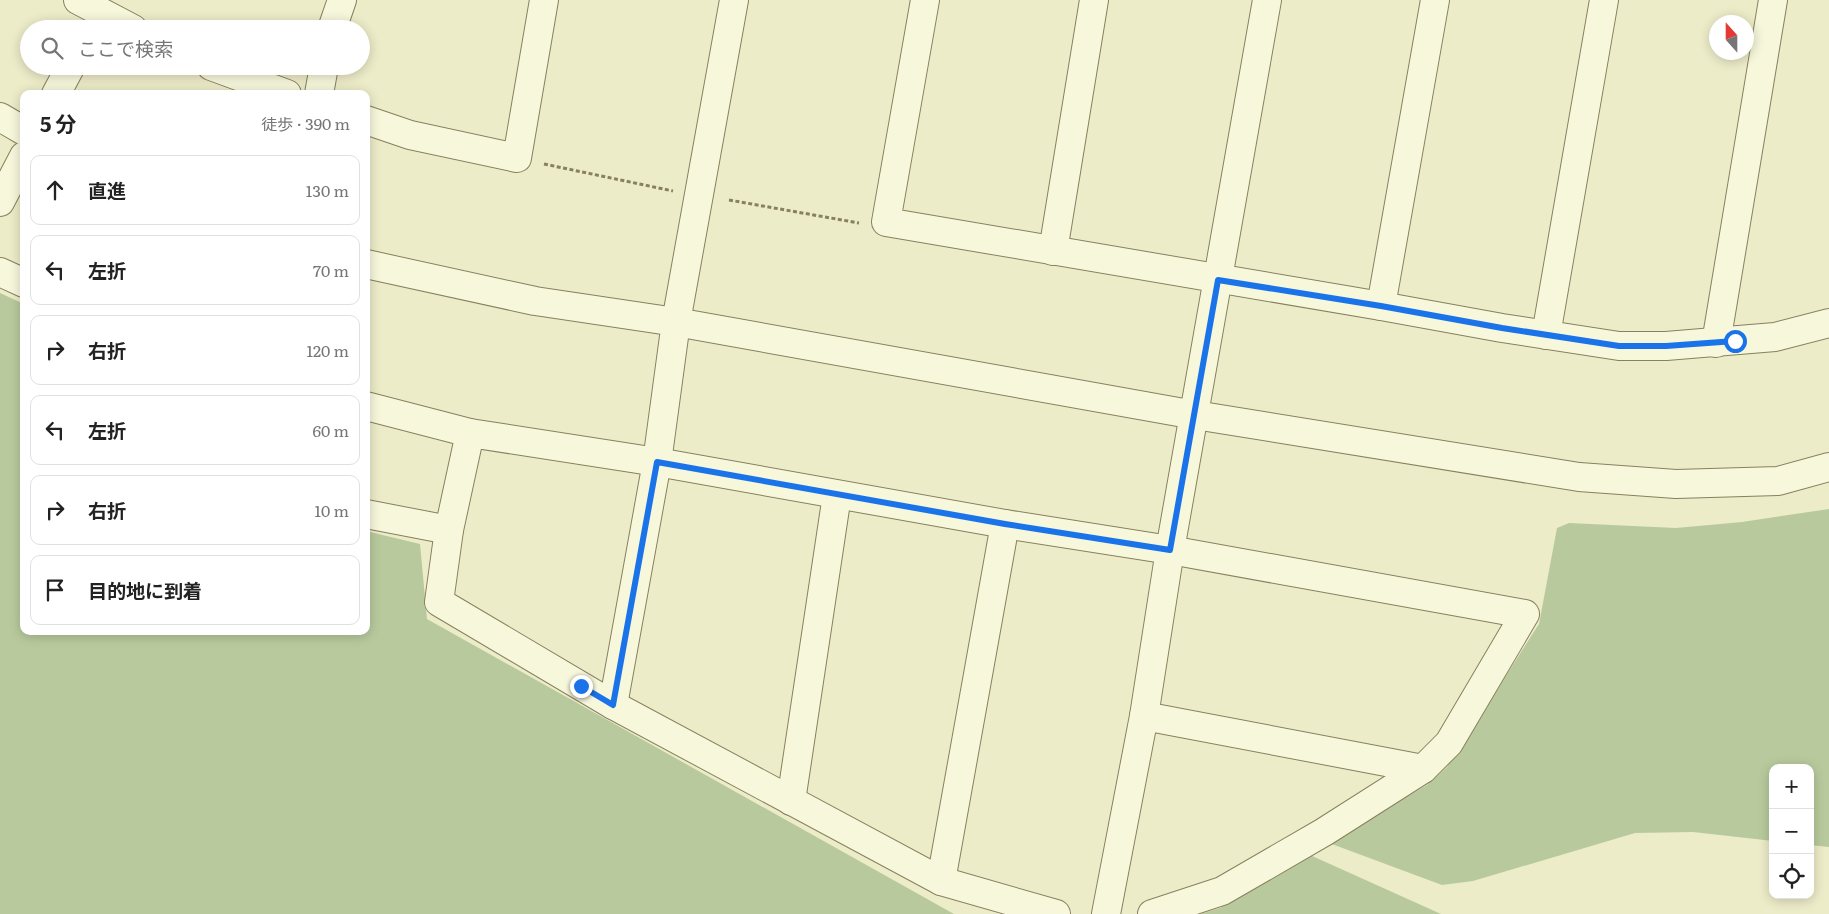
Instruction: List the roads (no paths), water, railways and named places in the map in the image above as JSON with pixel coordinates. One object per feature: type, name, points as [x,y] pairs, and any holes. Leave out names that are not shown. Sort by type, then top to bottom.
[{"type":"street","points":[[335,20],[342,0]]},
{"type":"street","points":[[370,121],[410,135],[516,158],[544,0]]},
{"type":"street","points":[[613,705],[657,462],[676,322],[734,0]]},
{"type":"street","points":[[925,0],[886,222],[1218,280],[1619,346],[1716,343],[1775,337],[1829,323]]},
{"type":"street","points":[[1053,251],[1094,0]]},
{"type":"street","points":[[1106,914],[1144,716],[1170,550],[1267,0]]},
{"type":"street","points":[[1381,306],[1435,0]]},
{"type":"street","points":[[1546,335],[1604,0]]},
{"type":"street","points":[[1716,343],[1773,0]]},
{"type":"street","points":[[95,10],[115,20]]},
{"type":"street","points":[[58,90],[66,75]]},
{"type":"street","points":[[235,75],[276,90]]},
{"type":"street","points":[[320,90],[322,75]]},
{"type":"street","points":[[0,117],[20,129]]},
{"type":"street","points":[[0,202],[20,164]]},
{"type":"street","points":[[370,265],[535,301],[676,322],[1195,415],[1579,477],[1676,484],[1778,481],[1829,467]]},
{"type":"street","points":[[0,272],[20,281]]},
{"type":"street","points":[[370,407],[470,432],[657,462],[1005,524],[1170,550],[1525,614],[1449,743],[1423,769],[1324,832],[1222,891],[1152,914]]},
{"type":"street","points":[[470,432],[449,530],[439,602],[613,705],[941,880],[1056,914]]},
{"type":"street","points":[[791,801],[837,494]]},
{"type":"street","points":[[370,515],[449,530]]},
{"type":"street","points":[[941,880],[1005,524]]},
{"type":"street","points":[[1144,716],[1423,769]]}]
